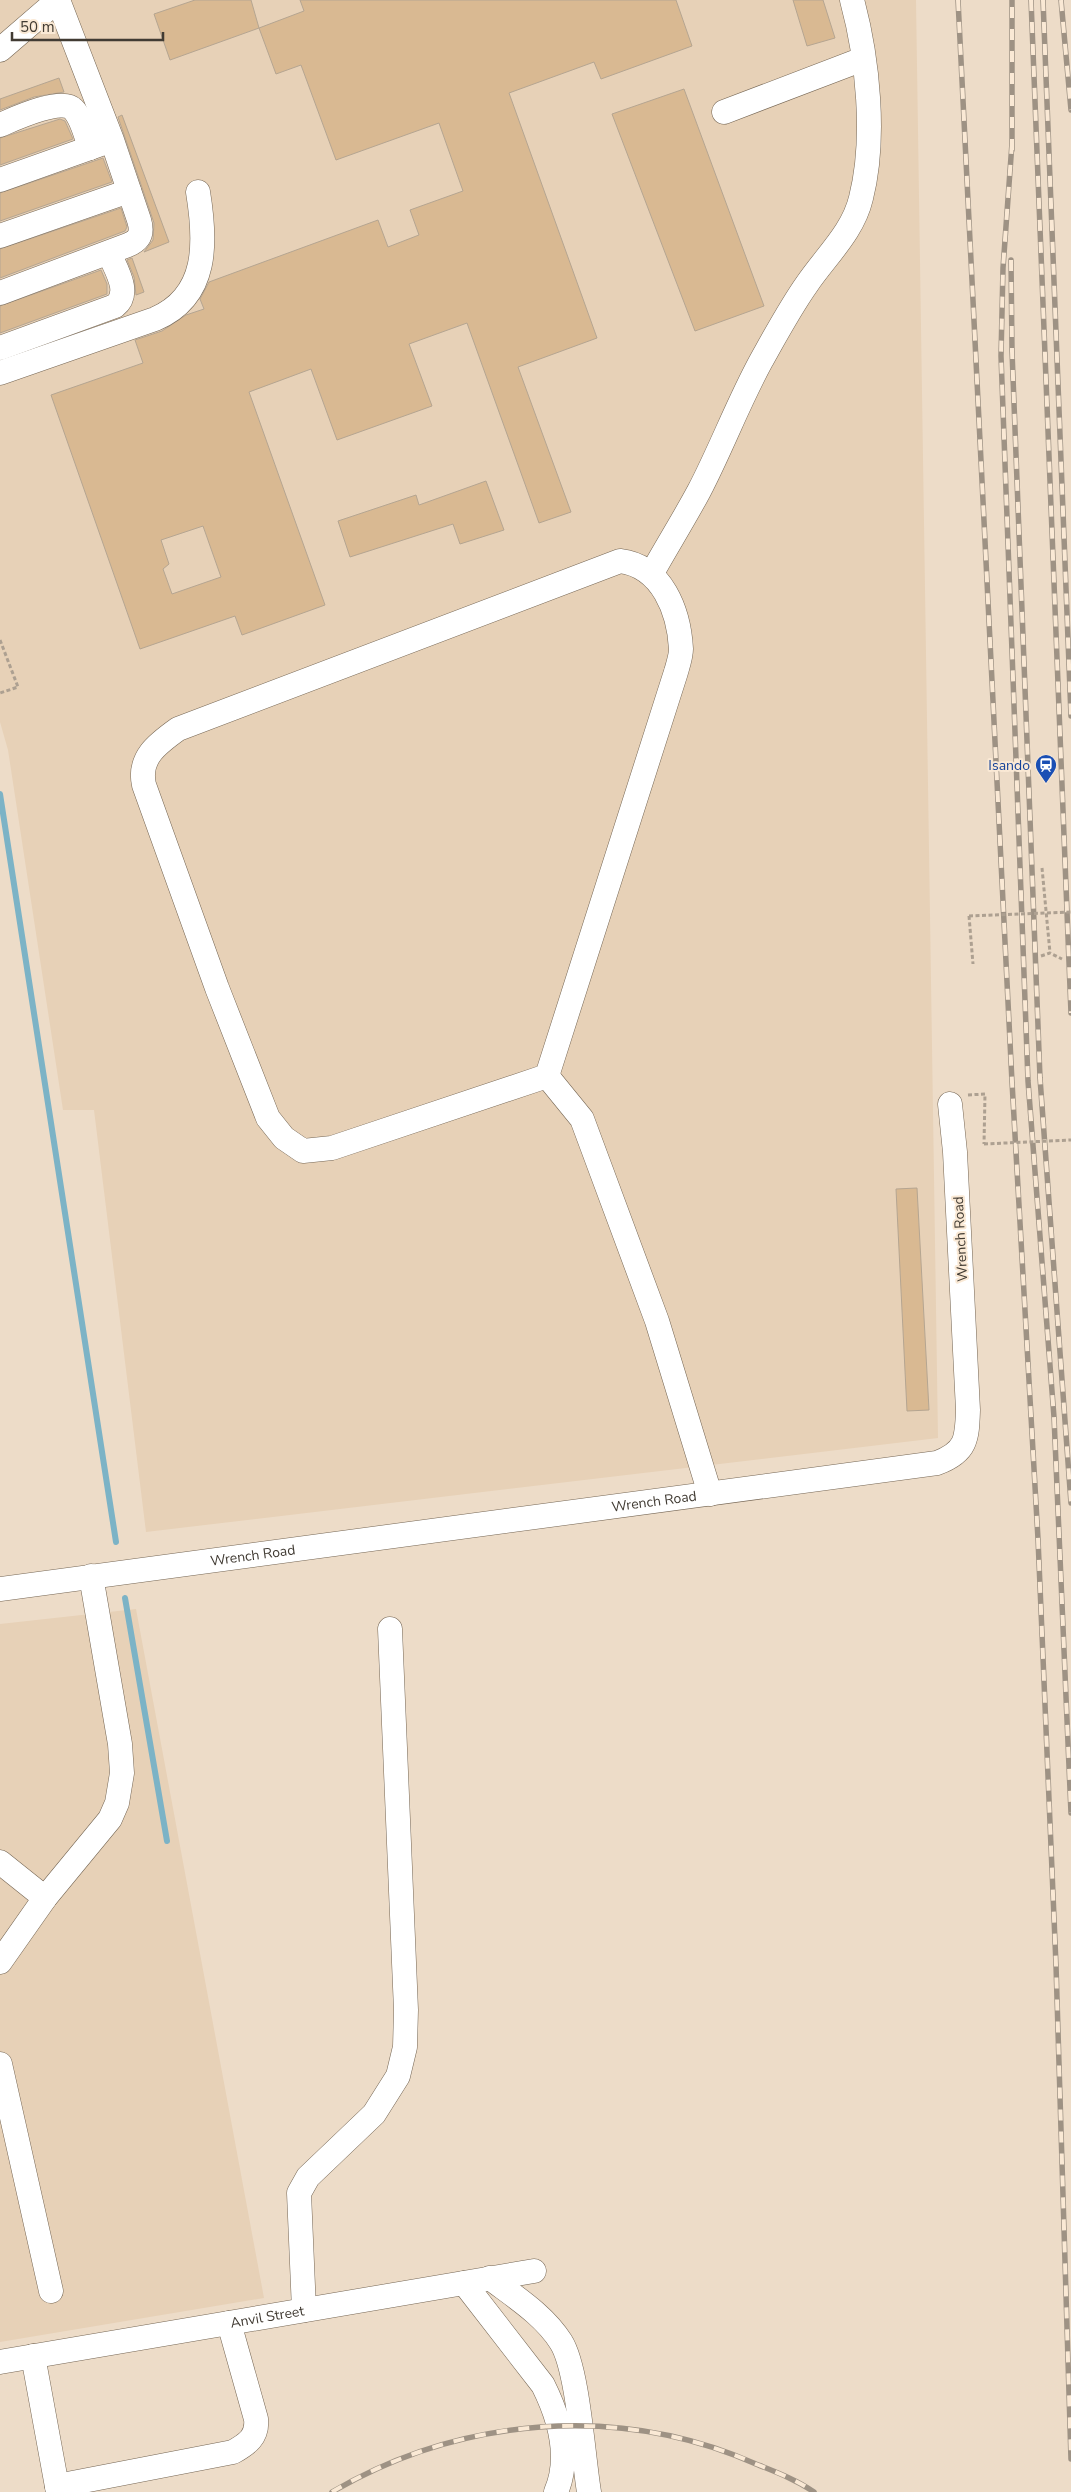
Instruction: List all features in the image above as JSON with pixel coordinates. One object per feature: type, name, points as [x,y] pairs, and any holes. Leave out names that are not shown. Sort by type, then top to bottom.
[{"type":"street","points":[[0,50],[58,0],[101,144]]},
{"type":"street","points":[[652,573],[699,491],[760,362],[807,284],[832,253],[855,218],[861,199],[868,162],[868,112],[863,59],[852,0]]},
{"type":"street","points":[[724,112],[863,59]]},
{"type":"street","points":[[0,125],[55,105],[67,105],[74,110],[101,144],[129,191],[141,229],[140,236],[136,242],[0,293]]},
{"type":"street","points":[[0,180],[101,144]]},
{"type":"street","points":[[0,236],[129,191]]},
{"type":"street","points":[[0,373],[155,319],[173,310],[192,289],[199,269],[203,238],[198,192]]},
{"type":"street","points":[[0,348],[115,306],[120,302],[122,296],[121,283],[108,253]]},
{"type":"street","points":[[620,561],[642,566],[652,573],[671,604],[681,650],[676,672],[547,1076],[332,1148],[302,1151],[284,1138],[268,1118],[217,988],[144,785],[141,771],[153,750],[178,730],[620,561]]},
{"type":"street","points":[[547,1076],[582,1119],[657,1322],[710,1494]]},
{"type":"street","name":"Wrench Road","points":[[0,1589],[937,1463],[957,1454],[964,1444],[968,1431],[968,1410],[955,1152],[950,1104]]},
{"type":"street","points":[[0,1962],[45,1898],[110,1819],[117,1803],[122,1773],[120,1744],[90,1576]]},
{"type":"street","points":[[304,2310],[299,2193],[308,2177],[374,2114],[398,2076],[405,2046],[406,2010],[390,1629]]},
{"type":"street","points":[[0,1862],[45,1898]]},
{"type":"street","points":[[0,2064],[4,2104],[51,2291]]},
{"type":"street","name":"Anvil Street","points":[[0,2362],[534,2271]]},
{"type":"street","points":[[490,2278],[542,2318],[562,2343],[568,2359],[576,2401],[589,2492]]},
{"type":"street","points":[[464,2283],[543,2385],[552,2403],[562,2439],[561,2477],[556,2492]]},
{"type":"street","points":[[33,2356],[58,2489],[233,2452],[247,2444],[257,2429],[256,2419],[229,2323]]},
{"type":"path","points":[[0,640],[18,687],[0,693]]},
{"type":"path","points":[[1042,868],[1050,953]]},
{"type":"path","points":[[973,964],[969,916],[1071,912]]},
{"type":"path","points":[[1041,956],[1050,953],[1062,959]]},
{"type":"path","points":[[985,1099],[984,1144],[1071,1140]]},
{"type":"shaded area","points":[[0,0],[916,0],[938,1438],[146,1532],[94,1110],[63,1110],[8,750],[0,722]]},
{"type":"shaded area","points":[[136,1609],[264,2298],[0,2342],[0,1624]]},
{"type":"building","points":[[195,0],[251,0],[259,28],[170,60],[154,14]]},
{"type":"building","points":[[300,0],[676,0],[692,46],[601,79],[594,62],[509,93],[597,338],[518,367],[571,512],[539,523],[467,323],[409,344],[432,406],[337,440],[311,369],[249,392],[325,605],[242,635],[235,616],[140,649],[51,395],[143,363],[135,340],[162,331],[186,315],[204,309],[200,299],[209,282],[378,220],[388,247],[419,235],[410,210],[463,191],[439,123],[336,160],[301,65],[276,74],[259,28],[304,11]],"holes":[[[203,526],[221,577],[172,594],[163,569],[169,564],[161,540]]]},
{"type":"building","points":[[793,0],[823,0],[835,38],[807,46]]},
{"type":"building","points":[[59,78],[64,92],[34,97],[0,110],[0,99]]},
{"type":"building","points":[[684,89],[764,306],[695,331],[612,114]]},
{"type":"building","points":[[122,115],[169,242],[144,252],[153,240],[154,223],[118,117]]},
{"type":"building","points":[[60,119],[65,121],[73,139],[0,165],[0,138]]},
{"type":"building","points":[[103,158],[112,182],[0,221],[0,193]]},
{"type":"building","points":[[121,208],[127,227],[125,231],[0,278],[0,249]]},
{"type":"building","points":[[132,258],[144,292],[136,295],[134,277],[127,260]]},
{"type":"building","points":[[101,270],[107,284],[107,294],[0,333],[0,306]]},
{"type":"building","points":[[486,481],[504,530],[460,544],[453,524],[350,557],[338,521],[416,495],[419,505]]},
{"type":"building","points":[[917,1188],[929,1410],[907,1411],[896,1189]]},
{"type":"waterway","points":[[0,794],[116,1542]]},
{"type":"waterway","points":[[125,1598],[167,1841]]},
{"type":"railway","points":[[958,0],[1012,1082],[1038,1539],[1056,1965],[1071,2459]]},
{"type":"railway","points":[[1012,0],[1012,150]]},
{"type":"railway","points":[[1031,0],[1071,1013]]},
{"type":"railway","points":[[1043,0],[1071,716]]},
{"type":"railway","points":[[1061,0],[1071,110]]},
{"type":"railway","points":[[1012,143],[1003,268],[1001,356],[1028,1081],[1054,1417],[1071,1813]]},
{"type":"railway","points":[[1011,260],[1012,351],[1040,1078],[1071,1503]]},
{"type":"railway","points":[[332,2492],[381,2467],[433,2447],[486,2434],[541,2427],[595,2426],[650,2432],[704,2445],[779,2473],[814,2492]]},
{"type":"place","name":"Isando","points":[[1046,784]]}]
